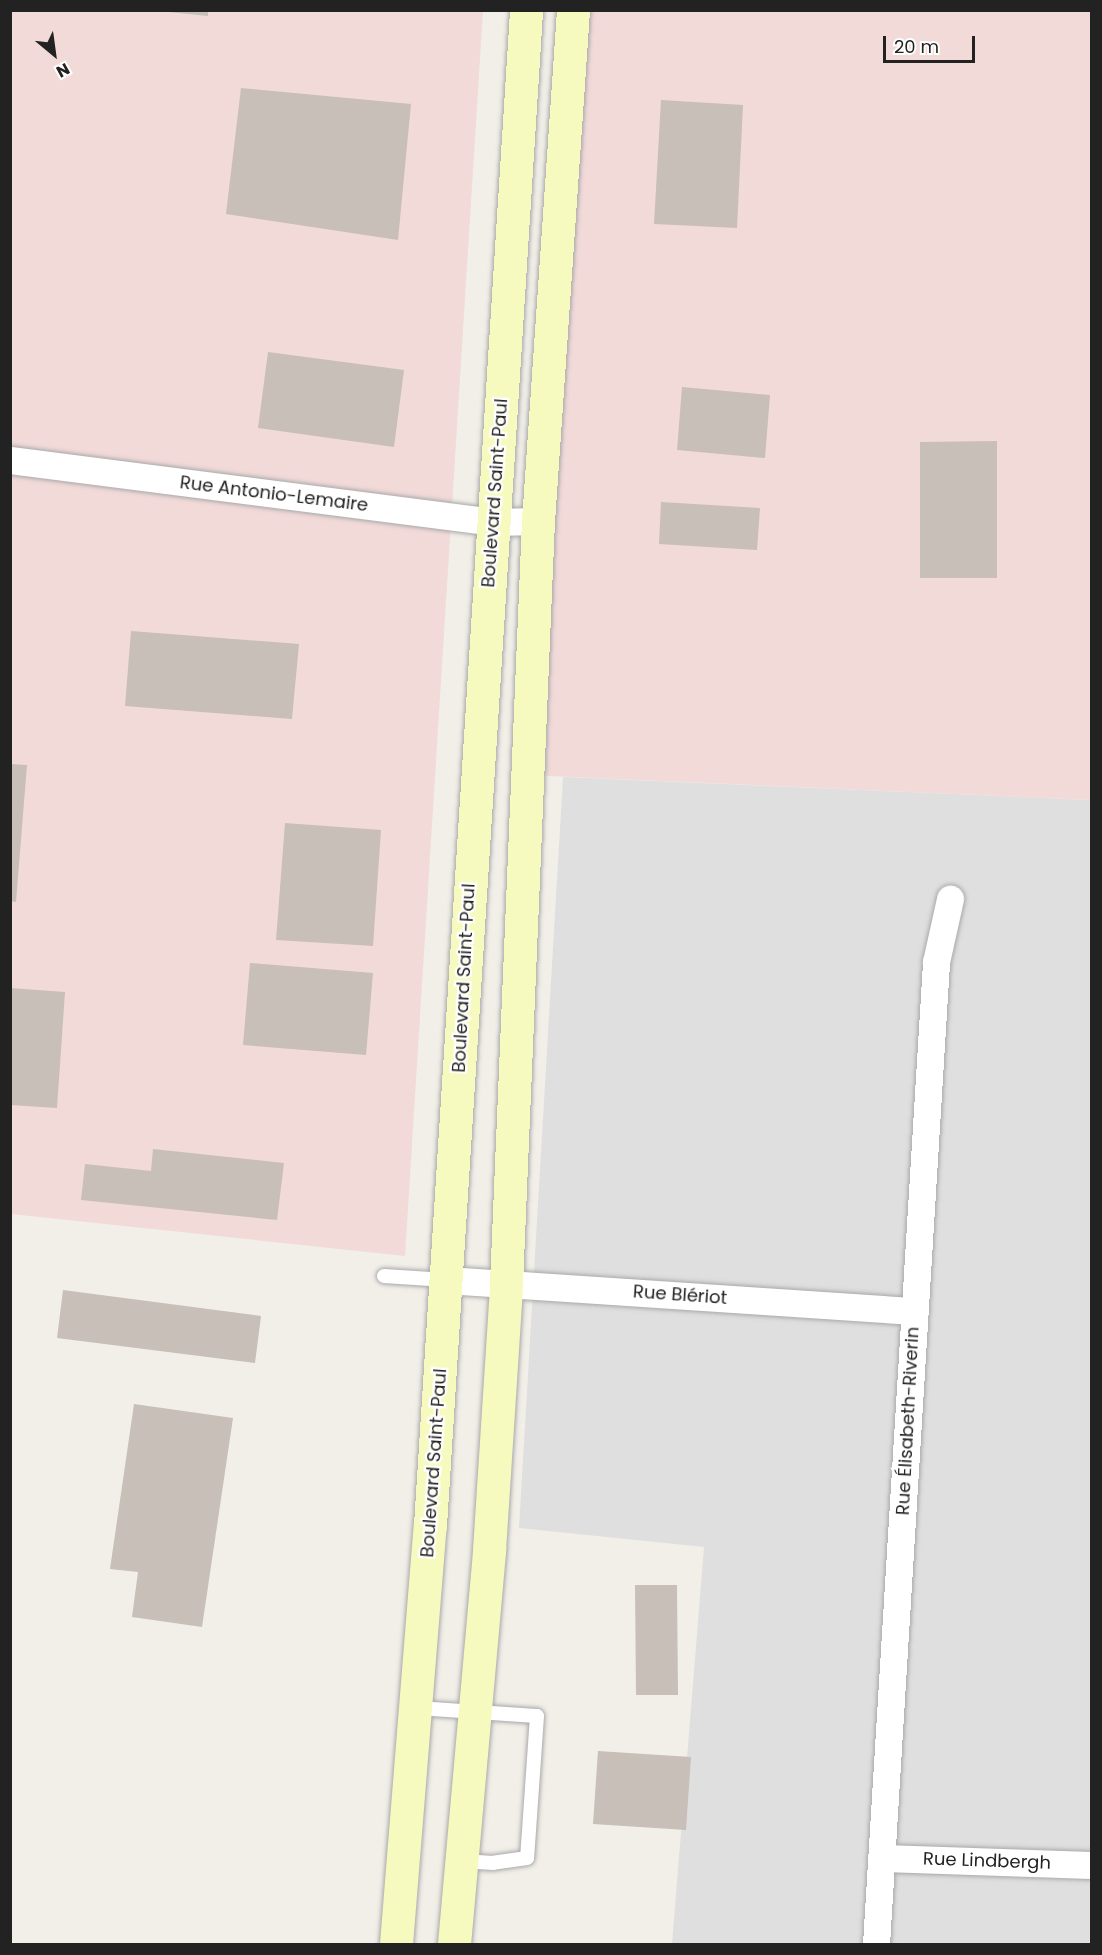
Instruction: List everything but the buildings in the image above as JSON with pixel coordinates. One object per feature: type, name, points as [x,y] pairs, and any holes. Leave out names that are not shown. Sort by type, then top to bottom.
[{"type":"main road","name":"Boulevard Saint-Paul","points":[[396,1944],[417,1708],[446,1280],[526,10]]},
{"type":"main road","points":[[454,1944],[477,1710],[506,1284],[538,521],[573,10]]},
{"type":"street","name":"Rue Antonio-Lemaire","points":[[10,460],[493,522],[538,521]]},
{"type":"street","name":"Rue Élisabeth-Riverin","points":[[876,1944],[936,962],[950,899]]},
{"type":"street","name":"Rue Blériot","points":[[446,1280],[915,1311]]},
{"type":"street","name":"Rue Lindbergh","points":[[882,1858],[1092,1865]]},
{"type":"lane","points":[[384,1276],[446,1280]]},
{"type":"lane","points":[[417,1708],[477,1710],[537,1716],[527,1858],[493,1863],[463,1861]]},
{"type":"shaded area","points":[[11,11],[483,11],[405,1256],[11,1214]]},
{"type":"shaded area","points":[[573,11],[1091,11],[1091,800],[527,775]]},
{"type":"shaded area","points":[[563,777],[1091,800],[1091,1944],[672,1944],[704,1547],[519,1528]]}]
